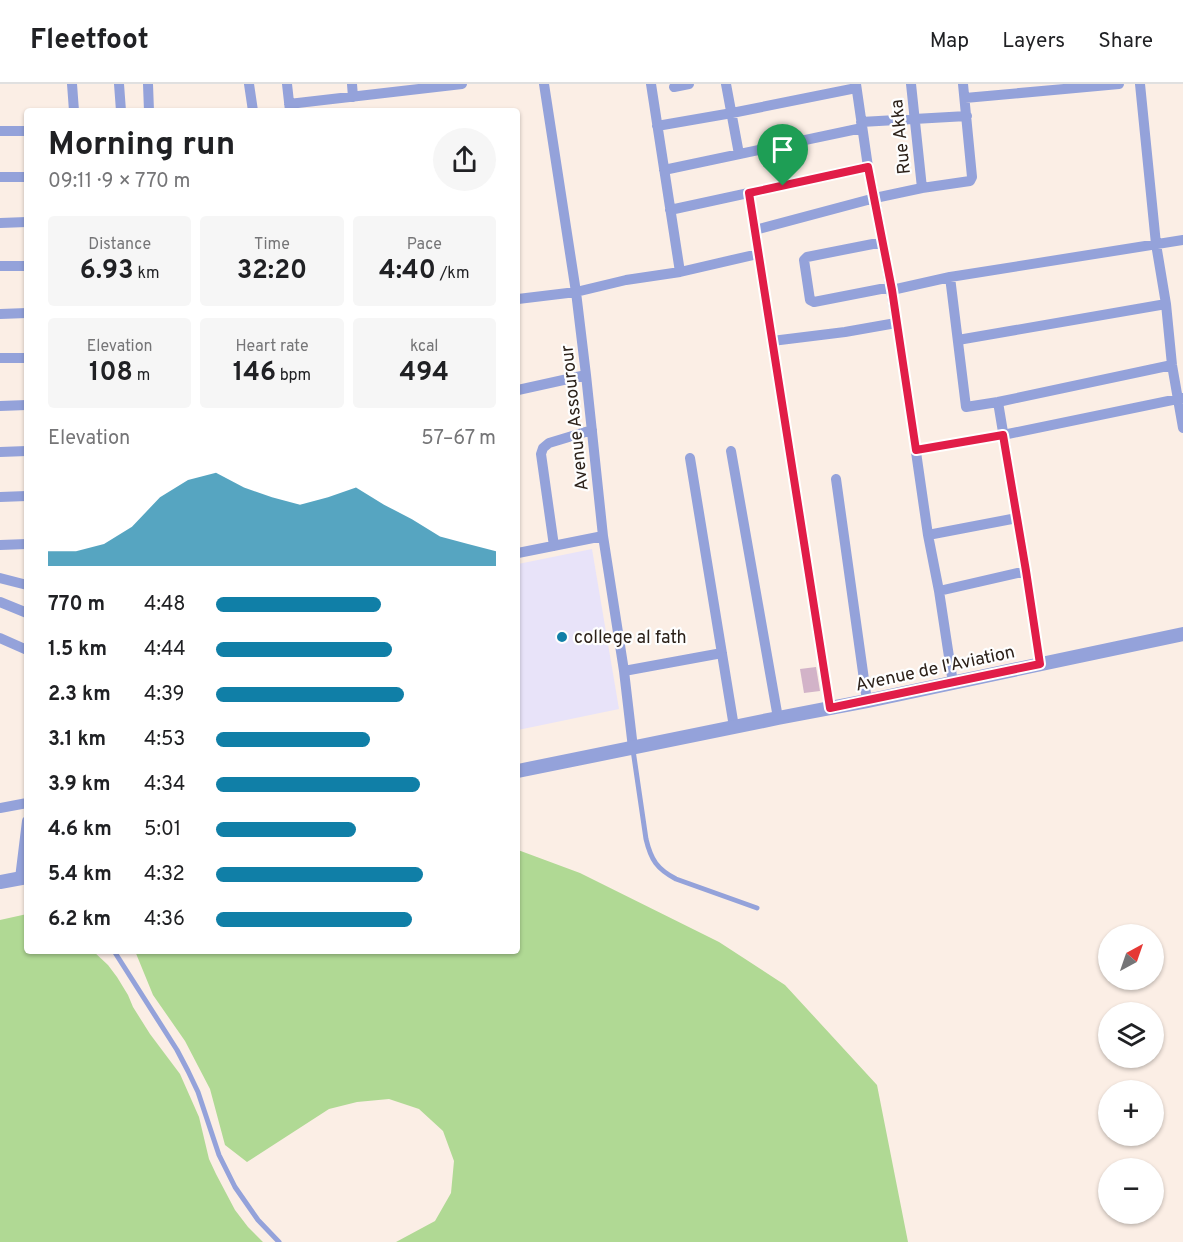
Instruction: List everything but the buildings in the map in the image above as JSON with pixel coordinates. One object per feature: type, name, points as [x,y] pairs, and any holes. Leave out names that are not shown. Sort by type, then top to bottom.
[{"type":"street","points":[[72,84],[74,108]]},
{"type":"street","points":[[119,84],[121,108]]},
{"type":"street","points":[[147,84],[149,108]]},
{"type":"street","points":[[249,84],[253,108]]},
{"type":"street","points":[[287,84],[290,108],[416,87],[462,84]]},
{"type":"street","points":[[352,84],[353,97]]},
{"type":"street","name":"Avenue Assourour","points":[[544,84],[576,292],[603,536],[624,671],[633,748]]},
{"type":"street","points":[[651,84],[680,272]]},
{"type":"street","points":[[674,87],[689,84]]},
{"type":"street","points":[[726,84],[739,154]]},
{"type":"street","name":"Rue Akka","points":[[912,84],[922,188]]},
{"type":"street","points":[[754,230],[875,198],[971,180],[963,84]]},
{"type":"street","points":[[965,98],[1031,88],[1119,84]]},
{"type":"street","points":[[1140,84],[1156,244],[1183,428]]},
{"type":"street","points":[[657,126],[732,113],[856,86],[868,167],[903,359],[928,535],[953,683]]},
{"type":"street","points":[[664,170],[861,125],[916,118],[967,116]]},
{"type":"street","points":[[0,131],[24,130]]},
{"type":"street","points":[[670,210],[868,167]]},
{"type":"street","points":[[0,177],[24,177]]},
{"type":"street","points":[[749,193],[830,708]]},
{"type":"street","points":[[0,223],[24,222]]},
{"type":"street","points":[[883,242],[807,257],[804,260],[810,300],[814,302],[950,277],[1183,240]]},
{"type":"street","points":[[520,299],[576,292],[758,254]]},
{"type":"street","points":[[0,266],[24,266]]},
{"type":"street","points":[[950,277],[966,407],[1172,365]]},
{"type":"street","points":[[958,340],[1166,304]]},
{"type":"street","points":[[0,314],[24,313]]},
{"type":"street","points":[[772,341],[896,323]]},
{"type":"street","points":[[0,358],[24,358]]},
{"type":"street","points":[[520,390],[586,375]]},
{"type":"street","points":[[916,450],[1180,399]]},
{"type":"street","points":[[998,402],[1040,664]]},
{"type":"street","points":[[0,406],[24,405]]},
{"type":"street","points":[[554,546],[541,454],[543,448],[549,443],[592,430]]},
{"type":"street","points":[[0,452],[24,451]]},
{"type":"street","points":[[731,451],[778,717]]},
{"type":"street","points":[[690,458],[734,727]]},
{"type":"street","points":[[836,479],[867,701]]},
{"type":"street","points":[[0,497],[24,496]]},
{"type":"street","points":[[928,535],[1017,518]]},
{"type":"street","points":[[520,553],[603,536]]},
{"type":"street","points":[[0,544],[24,544]]},
{"type":"street","points":[[939,591],[1026,571]]},
{"type":"street","points":[[0,578],[24,584]]},
{"type":"street","points":[[0,602],[24,612]]},
{"type":"street","name":"Avenue de l'Aviation","points":[[520,771],[778,717],[867,701],[1183,634]]},
{"type":"street","points":[[0,638],[24,649]]},
{"type":"street","points":[[624,671],[722,653]]},
{"type":"street","points":[[0,808],[24,804]]},
{"type":"street","points":[[0,882],[23,877]]},
{"type":"lane","points":[[633,748],[646,839],[655,864],[676,879],[757,908]]},
{"type":"lane","points":[[116,954],[188,1071],[206,1114],[219,1155],[235,1187],[258,1220],[279,1242]]},
{"type":"shaded area","name":"college al fath","points":[[592,549],[619,709],[520,730],[520,564]]},
{"type":"green space","points":[[520,851],[580,873],[719,942],[785,985],[877,1085],[908,1242],[396,1242],[435,1221],[451,1193],[454,1161],[443,1131],[419,1109],[389,1099],[357,1102],[329,1109],[247,1162],[225,1145],[210,1089],[185,1041],[153,995],[136,954],[520,954]]},
{"type":"green space","points":[[24,915],[24,954],[96,954],[108,965],[150,1034],[180,1074],[199,1117],[209,1159],[216,1174],[235,1210],[263,1242],[0,1242],[0,920]]},
{"type":"place","name":"college al fath","points":[[562,637]]},
{"type":"route","points":[[868,167],[892,290],[916,450],[1003,435],[1040,664],[830,708],[749,193],[783,186],[868,167]]}]
